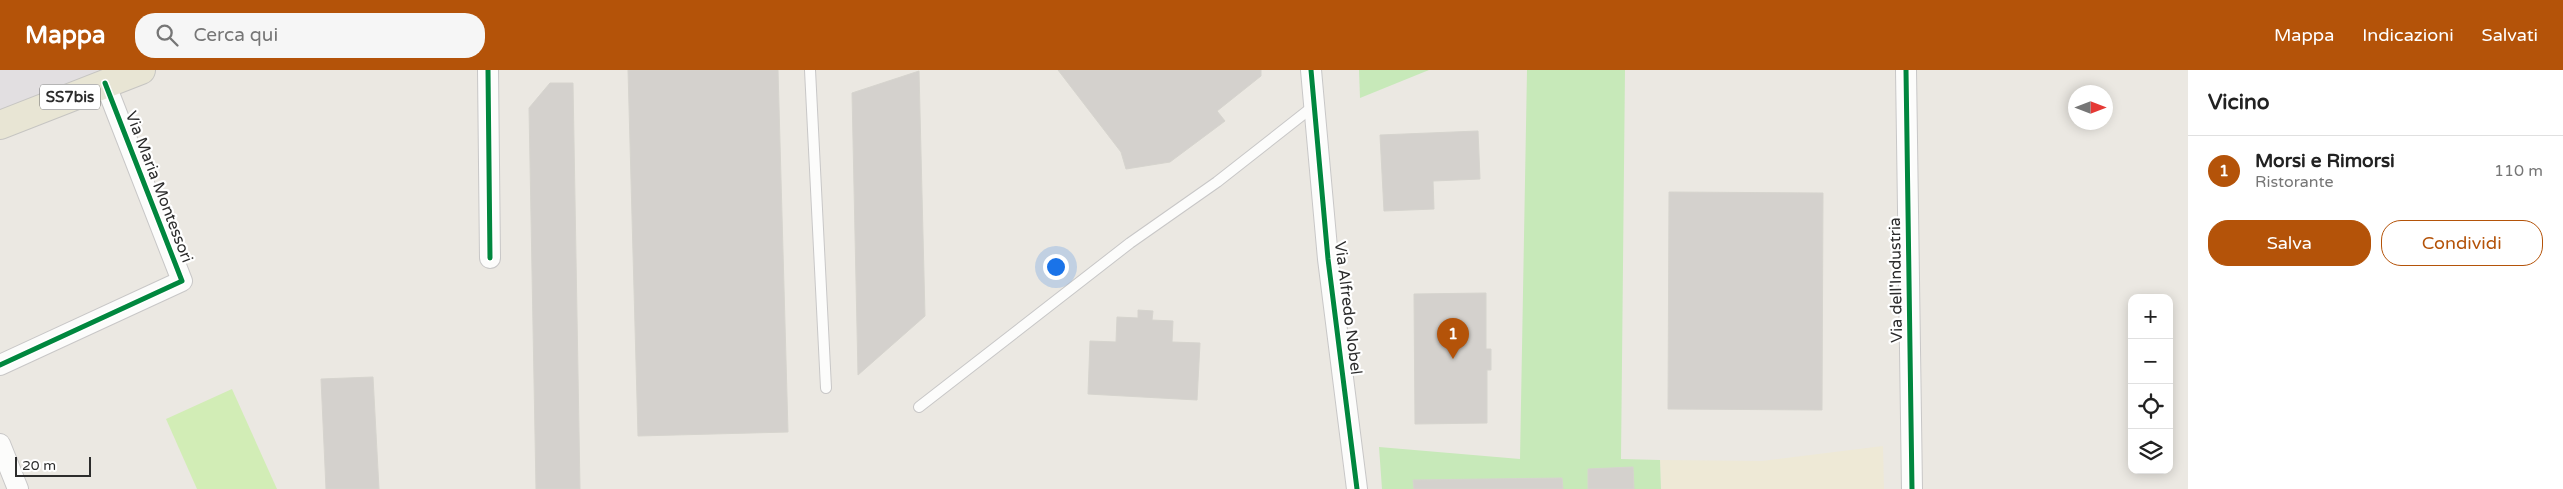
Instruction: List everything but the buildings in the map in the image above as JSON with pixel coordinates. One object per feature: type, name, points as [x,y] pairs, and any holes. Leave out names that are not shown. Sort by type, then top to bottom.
[{"type":"main road","name":"SS7bis","points":[[0,125],[141,70]]},
{"type":"street","points":[[488,70],[490,258]]},
{"type":"street","name":"Via Alfredo Nobel","points":[[1311,70],[1328,259],[1358,489]]},
{"type":"street","name":"Via dell'Industria","points":[[1906,70],[1912,489]]},
{"type":"street","name":"Via Maria Montessori","points":[[0,365],[182,281],[105,83]]},
{"type":"street","points":[[0,444],[18,489]]},
{"type":"lane","points":[[810,70],[826,388]]},
{"type":"lane","points":[[919,407],[1130,243],[1217,182],[1314,104]]},
{"type":"shaded area","points":[[0,70],[113,70],[0,116]]},
{"type":"shaded area","points":[[1883,446],[1884,489],[1661,489],[1660,460],[1762,461]]},
{"type":"green space","points":[[1359,70],[1429,70],[1360,98]]},
{"type":"green space","points":[[1527,70],[1625,70],[1621,459],[1660,460],[1661,489],[1382,489],[1379,447],[1520,459]]},
{"type":"green space","points":[[232,389],[277,489],[197,489],[166,419]]},
{"type":"cycle path","points":[[488,70],[490,258]]},
{"type":"cycle path","points":[[1311,70],[1328,259],[1357,489]]},
{"type":"cycle path","points":[[1906,70],[1912,489]]},
{"type":"cycle path","points":[[0,365],[182,281],[105,83]]},
{"type":"place","name":"Morsi e Rimorsi","points":[[1453,359]]}]
